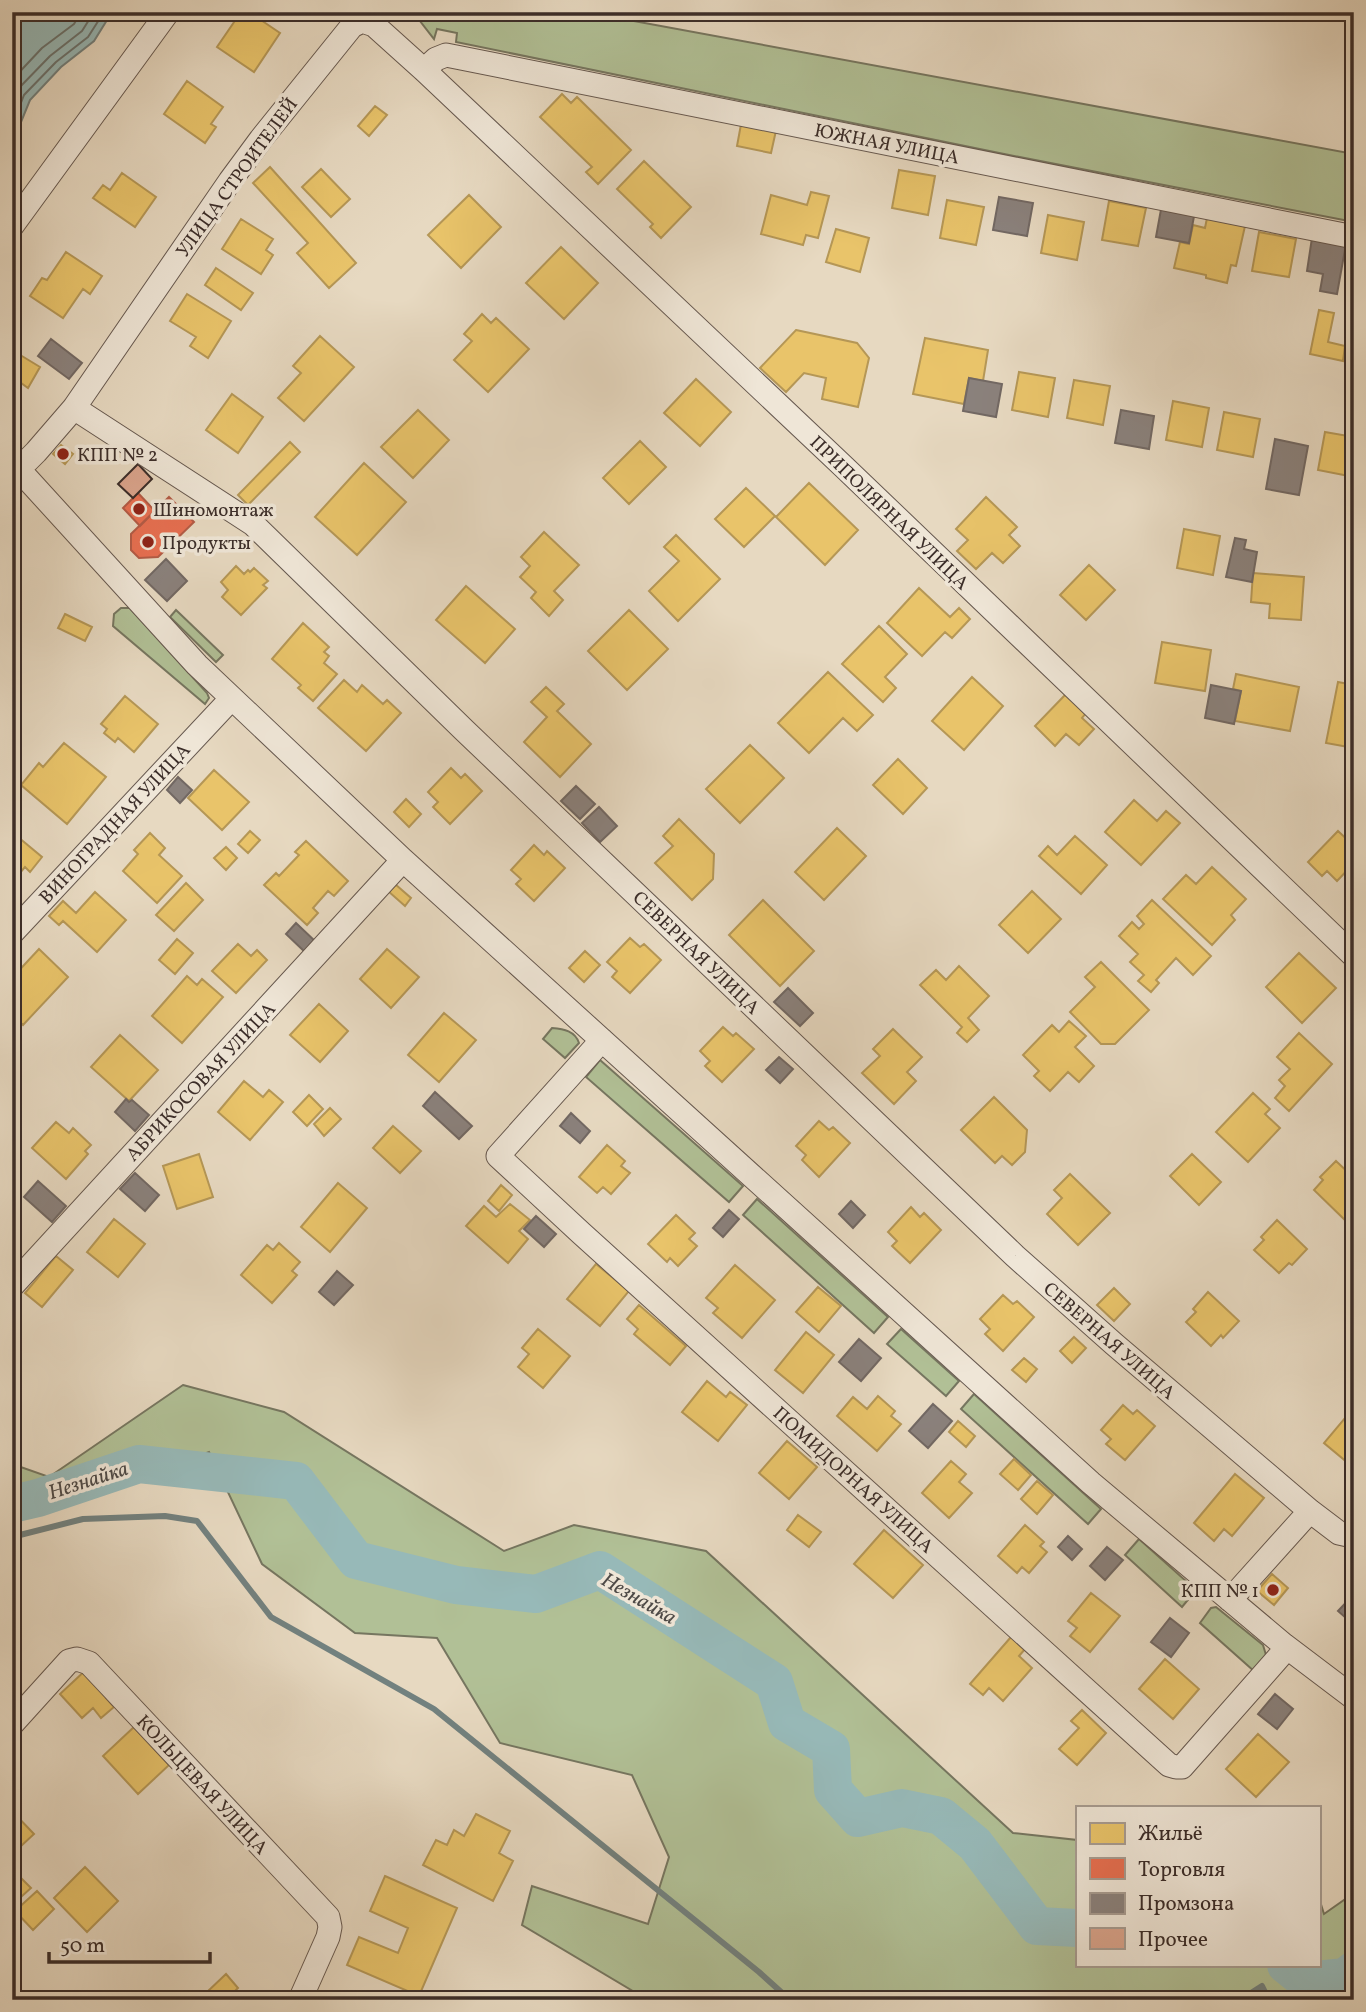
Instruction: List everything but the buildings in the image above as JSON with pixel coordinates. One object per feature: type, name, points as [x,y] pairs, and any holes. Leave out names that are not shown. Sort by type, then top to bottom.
[{"type":"street","points":[[12,226],[168,12]]},
{"type":"street","name":"УЛИЦА СТРОИТЕЛЕЙ","points":[[15,466],[36,452],[74,408],[230,181],[352,26],[362,21],[374,25],[424,70]]},
{"type":"street","name":"ЮЖНАЯ УЛИЦА","points":[[424,70],[436,59],[446,55],[1354,237]]},
{"type":"street","name":"ПРИПОЛЯРНАЯ УЛИЦА","points":[[424,70],[844,467],[1354,956]]},
{"type":"street","name":"СЕВЕРНАЯ УЛИЦА","points":[[74,408],[253,524],[464,730],[1005,1247],[1310,1511],[1339,1533],[1348,1535],[1354,1529]]},
{"type":"street","points":[[15,466],[175,643],[223,706],[396,868],[602,1040],[1091,1483],[1287,1648],[1354,1698]]},
{"type":"street","name":"ВИНОГРАДНАЯ УЛИЦА","points":[[12,933],[223,706]]},
{"type":"street","name":"АБРИКОСОВАЯ УЛИЦА","points":[[12,1286],[396,868]]},
{"type":"street","name":"ПОМИДОРНАЯ УЛИЦА","points":[[602,1040],[498,1156],[1169,1765],[1182,1767],[1287,1648]]},
{"type":"street","points":[[1230,1601],[1310,1511]]},
{"type":"street","name":"КОЛЬЦЕВАЯ УЛИЦА","points":[[12,1724],[69,1661],[83,1659],[89,1663],[328,1917],[328,1937],[300,2000]]},
{"type":"green space","points":[[413,12],[585,12],[1354,154],[1354,222],[1014,156],[456,42],[457,33],[437,29],[434,39]]},
{"type":"green space","points":[[121,608],[130,608],[207,693],[209,698],[205,704],[113,626],[114,614]]},
{"type":"green space","points":[[176,610],[223,655],[216,662],[170,617]]},
{"type":"green space","points":[[552,1028],[568,1031],[579,1043],[565,1058],[543,1039]]},
{"type":"green space","points":[[600,1060],[743,1186],[729,1202],[586,1077]]},
{"type":"green space","points":[[757,1199],[888,1317],[874,1333],[743,1215]]},
{"type":"green space","points":[[901,1329],[959,1381],[946,1396],[887,1344]]},
{"type":"green space","points":[[183,1385],[284,1412],[504,1551],[574,1525],[706,1551],[1013,1833],[1076,1840],[1076,1966],[1320,1966],[1320,1901],[1324,1914],[1354,1893],[1354,2000],[648,2000],[522,1925],[532,1886],[648,1924],[669,1857],[632,1775],[500,1743],[437,1638],[355,1633],[262,1564],[209,1452],[51,1511],[12,1503],[12,1464],[49,1477]]},
{"type":"green space","points":[[974,1394],[1101,1509],[1088,1524],[961,1409]]},
{"type":"green space","points":[[1139,1539],[1196,1590],[1182,1607],[1125,1555]]},
{"type":"green space","points":[[1216,1607],[1263,1645],[1266,1655],[1255,1672],[1200,1623],[1211,1608]]},
{"type":"water","points":[[12,12],[112,12],[94,41],[61,67],[30,100],[12,144]]},
{"type":"waterway","name":"Незнайка","points":[[12,1504],[139,1464],[296,1481],[356,1560],[456,1585],[536,1594],[600,1570],[774,1682],[787,1723],[831,1749],[833,1790],[858,1818],[902,1808],[941,1816],[975,1844],[1037,1926],[1076,1928]]},
{"type":"waterway","name":"Незнайка","points":[[12,1537],[83,1519],[165,1516],[197,1521],[271,1617],[434,1709],[790,2000]]},
{"type":"waterway","name":"Незнайка","points":[[1287,1966],[1306,1981],[1345,1977],[1354,1970]]},
{"type":"waterway","name":"Незнайка","points":[[1240,2000],[1262,1986],[1269,2000]]},
{"type":"place","name":"КПП № 2","points":[[63,454]]},
{"type":"place","name":"Шиномонтаж","points":[[139,509]]},
{"type":"place","name":"Продукты","points":[[148,542]]},
{"type":"place","name":"КПП № 1","points":[[1273,1590]]}]
